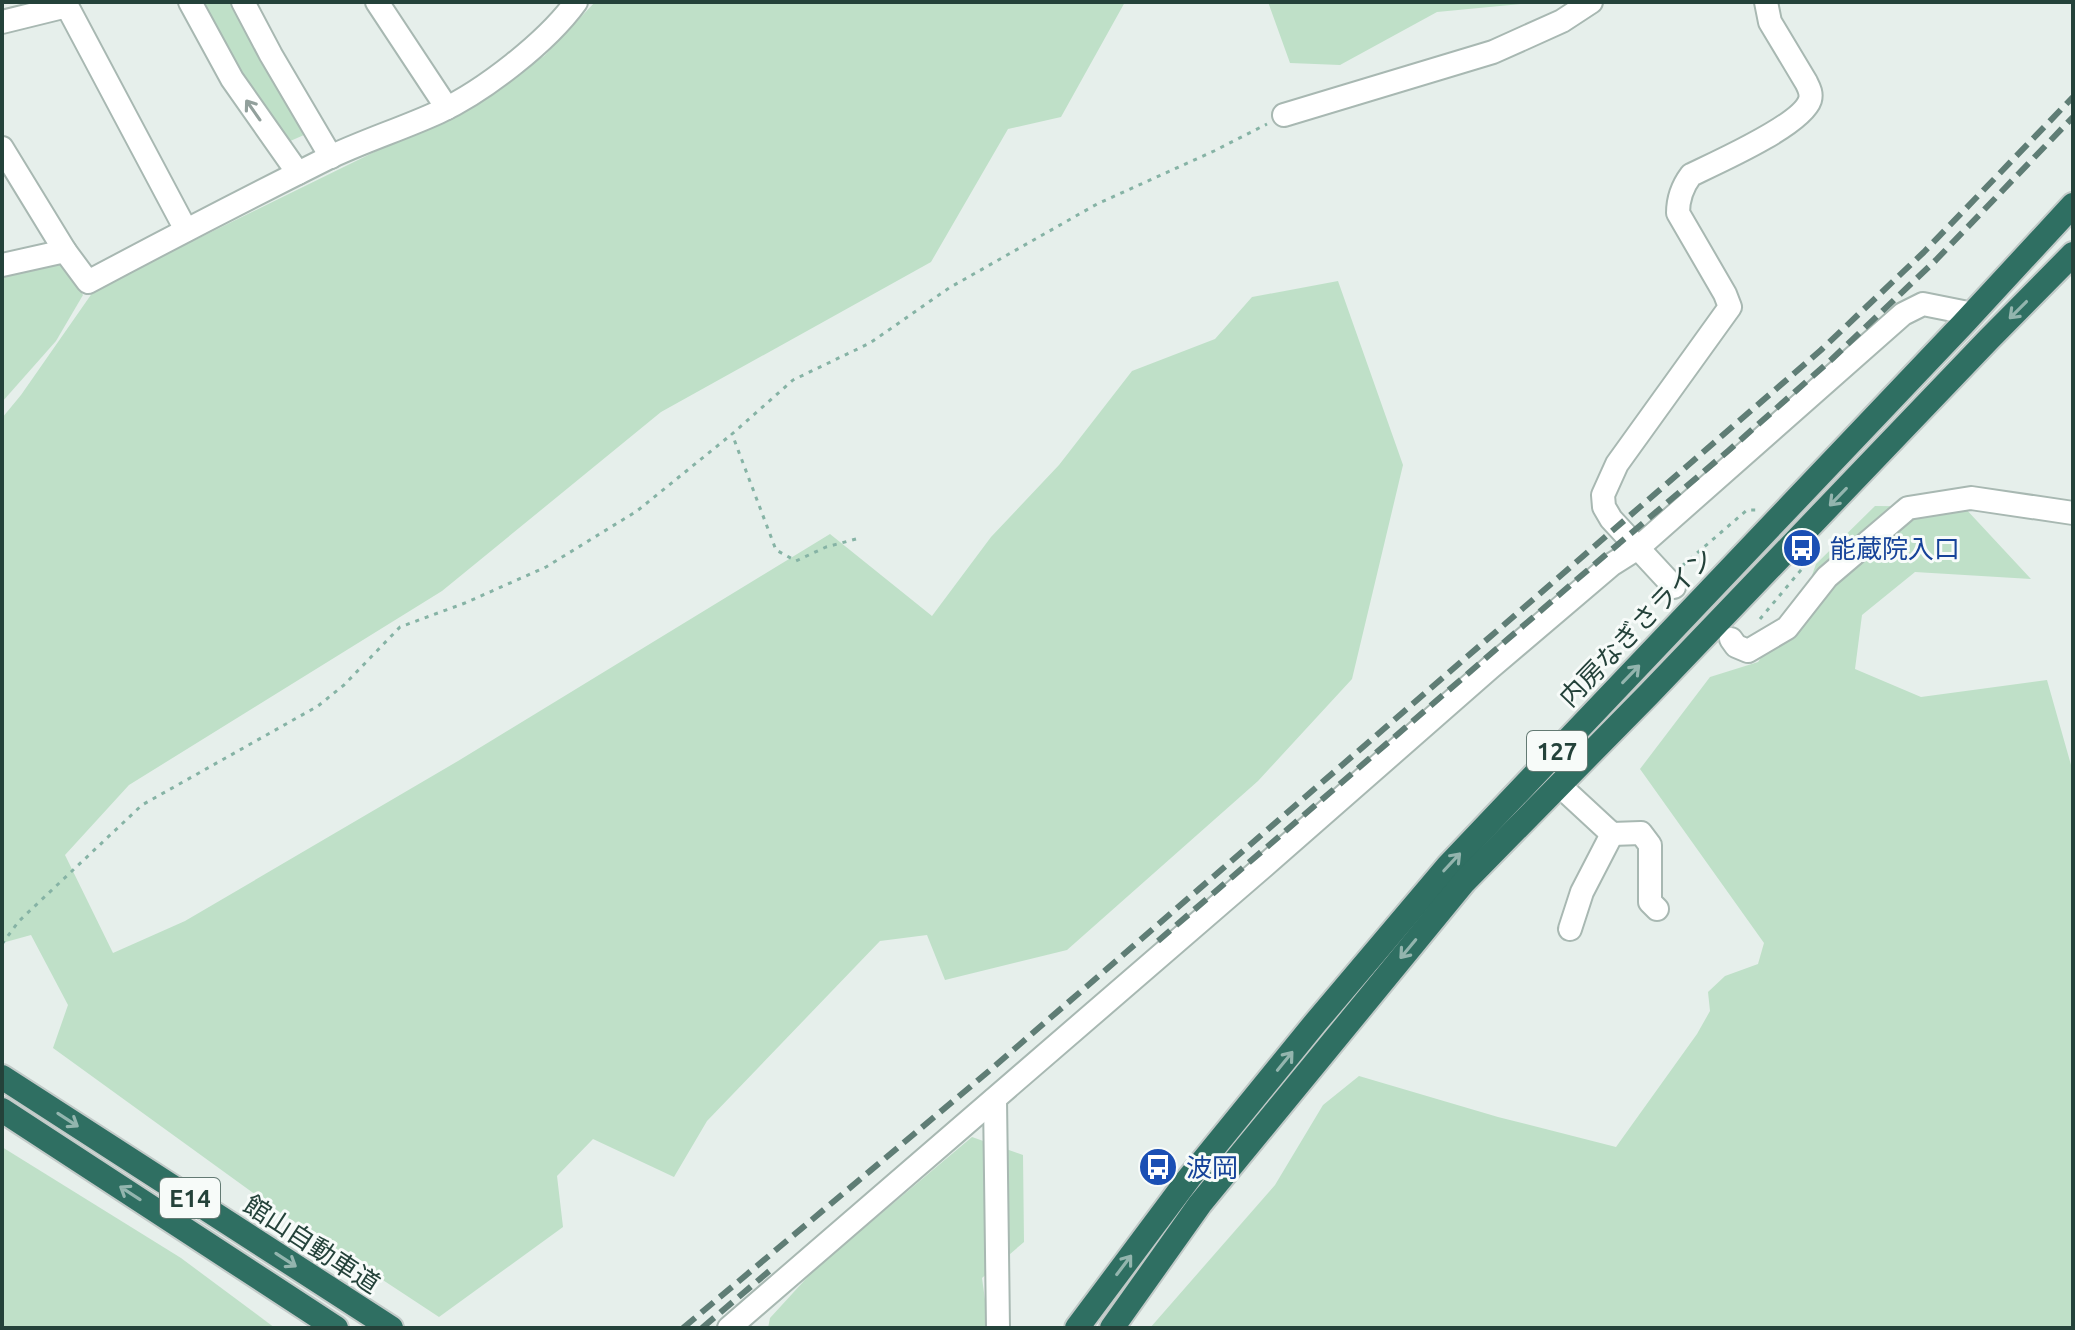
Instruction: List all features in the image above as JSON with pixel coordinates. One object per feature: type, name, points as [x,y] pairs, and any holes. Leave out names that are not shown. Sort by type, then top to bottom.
[{"type":"highway","name":"内房なぎさライン","points":[[1077,1328],[1189,1178],[1448,866],[2073,205]]},
{"type":"highway","name":"127","points":[[1112,1328],[1200,1204],[1464,882],[2073,254]]},
{"type":"highway","name":"館山自動車道","points":[[2,1077],[384,1324]]},
{"type":"highway","name":"E14","points":[[2,1110],[336,1328]]},
{"type":"street","points":[[190,2],[232,79],[298,173]]},
{"type":"street","points":[[243,2],[331,157]]},
{"type":"street","points":[[377,2],[447,108]]},
{"type":"street","points":[[2,148],[65,251],[88,282],[331,157],[447,108],[498,76],[541,40],[576,2]]},
{"type":"street","points":[[1284,115],[1493,52],[1562,21],[1591,2]]},
{"type":"street","points":[[1670,584],[1611,519],[1604,507],[1603,495],[1617,464],[1730,307],[1678,213],[1680,192],[1691,175],[1774,133],[1806,108],[1810,100],[1811,92],[1806,82],[1770,22],[1766,2]]},
{"type":"street","points":[[2,22],[67,6],[186,230]]},
{"type":"street","points":[[2,265],[65,251]]},
{"type":"street","points":[[729,1328],[1478,678],[1611,565],[1638,548],[1903,314],[1923,304],[1973,314]]},
{"type":"street","points":[[1734,643],[1748,651],[1787,628],[1827,577],[1908,508],[1971,498],[2073,513]]},
{"type":"street","points":[[1559,785],[1612,834],[1641,833],[1650,845],[1650,902],[1657,909]]},
{"type":"street","points":[[1570,929],[1582,892],[1612,834]]},
{"type":"street","points":[[995,1099],[998,1328]]},
{"type":"path","points":[[2,944],[19,921],[142,805],[318,706],[344,685],[400,627],[465,603],[546,567],[637,511],[793,380],[870,343],[949,288],[1097,204],[1214,151],[1284,115]]},
{"type":"path","points":[[732,434],[776,550],[796,561],[826,547],[856,539]]},
{"type":"path","points":[[1670,584],[1747,510],[1762,510]]},
{"type":"path","points":[[1734,643],[1778,600],[1808,562]]},
{"type":"green space","points":[[202,2],[234,2],[306,131],[304,135],[288,142],[238,70]]},
{"type":"green space","points":[[595,2],[1125,2],[1061,117],[1008,129],[931,262],[661,412],[442,591],[129,785],[65,855],[113,953],[185,921],[458,761],[830,534],[932,616],[991,537],[1059,465],[1132,371],[1215,339],[1252,297],[1338,281],[1403,465],[1352,679],[1258,781],[1067,950],[945,980],[927,935],[880,941],[707,1121],[674,1177],[593,1139],[557,1176],[563,1227],[439,1317],[278,1211],[53,1048],[68,1005],[31,935],[2,943],[2,418],[95,289],[464,108],[544,56]]},
{"type":"green space","points":[[1268,2],[1541,2],[1437,12],[1340,65],[1290,63]]},
{"type":"green space","points":[[56,262],[67,268],[83,295],[56,341],[2,402],[2,274]]},
{"type":"green space","points":[[1875,506],[1964,507],[2031,579],[1915,572],[1862,615],[1855,669],[1921,697],[2047,680],[2073,772],[2073,1328],[1150,1328],[1275,1185],[1323,1105],[1359,1076],[1498,1117],[1616,1147],[1697,1034],[1710,1011],[1708,992],[1725,976],[1758,964],[1764,943],[1640,769],[1710,677],[1758,662],[1806,592],[1816,564]]},
{"type":"green space","points":[[972,1137],[1023,1155],[1024,1242],[982,1278],[989,1328],[768,1328],[770,1318],[814,1270]]},
{"type":"green space","points":[[2,1147],[181,1258],[275,1328],[2,1328]]},
{"type":"railway","points":[[683,1328],[989,1071],[1821,350],[1924,252],[2073,97]]},
{"type":"railway","points":[[1158,941],[1832,359],[1936,260],[2073,117]]},
{"type":"railway","points":[[702,1328],[774,1267]]},
{"type":"place","name":"能蔵院入口","points":[[1802,548]]},
{"type":"place","name":"波岡","points":[[1158,1167]]}]
